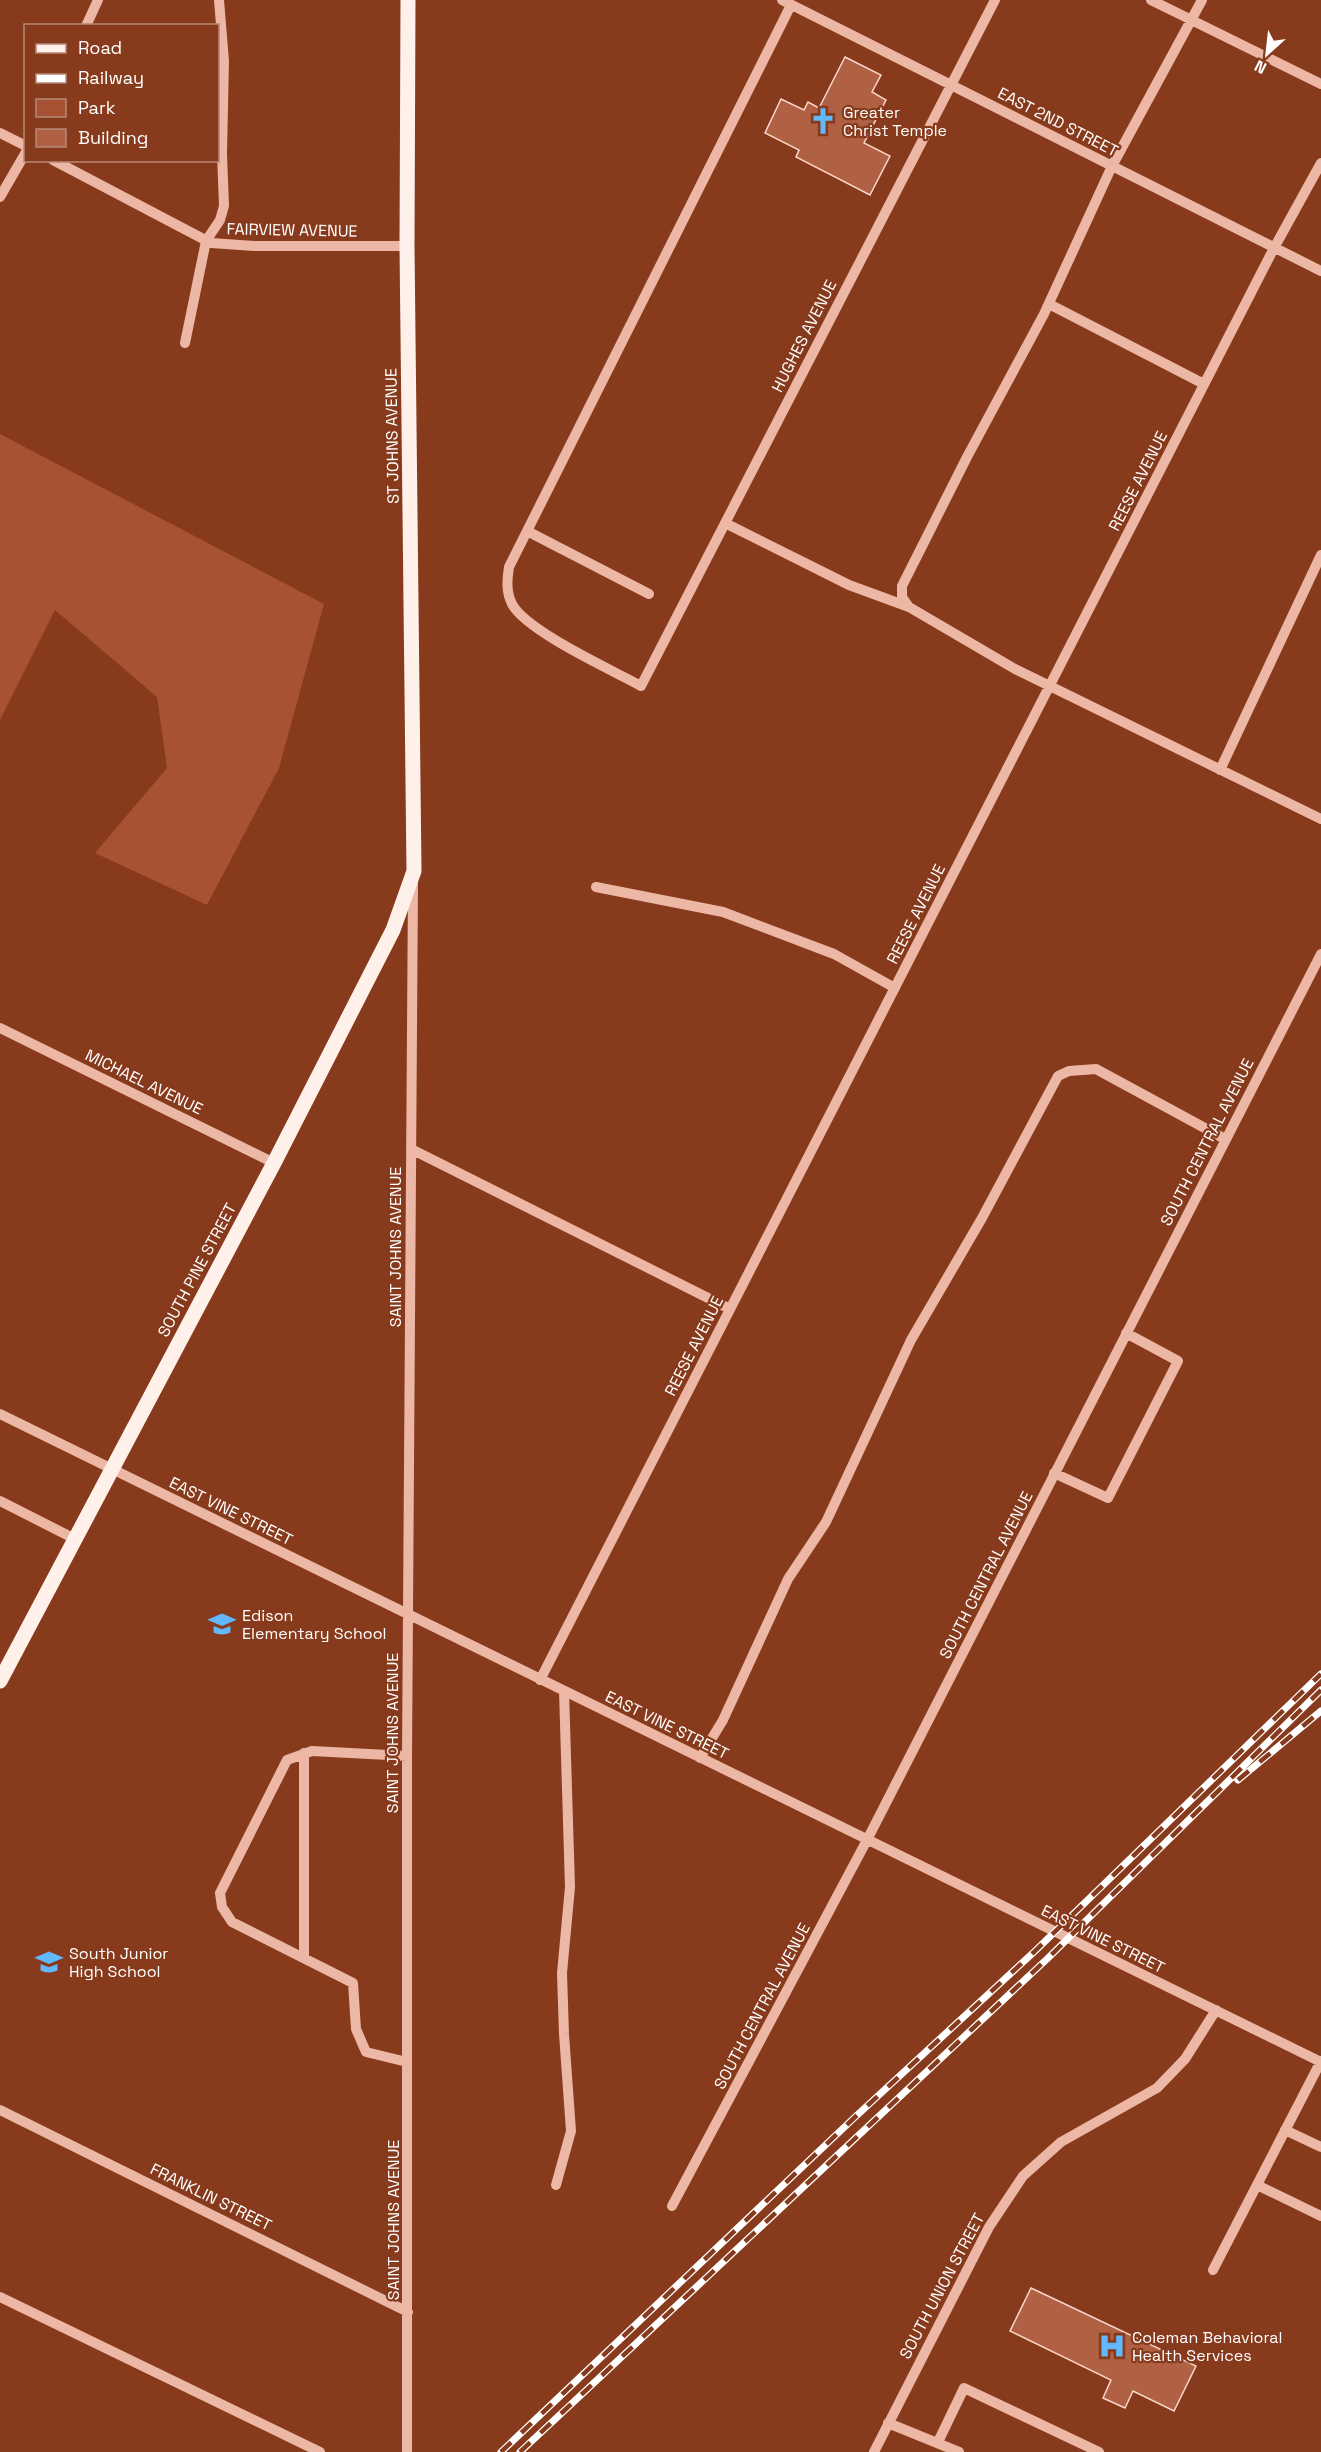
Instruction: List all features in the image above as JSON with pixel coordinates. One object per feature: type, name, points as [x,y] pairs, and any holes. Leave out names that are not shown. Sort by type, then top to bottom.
[{"type":"main road","name":"ST JOHNS AVENUE","points":[[408,0],[407,246],[414,871]]},
{"type":"main road","name":"SOUTH PINE STREET","points":[[0,1681],[274,1163],[393,930],[414,871]]},
{"type":"street","points":[[87,24],[98,0]]},
{"type":"street","points":[[185,344],[206,241],[220,220],[224,206],[222,154],[224,61],[219,0]]},
{"type":"street","name":"HUGHES AVENUE","points":[[527,531],[509,567],[507,592],[513,606],[529,624],[641,687],[994,0]]},
{"type":"street","points":[[1151,0],[1321,84]]},
{"type":"street","points":[[909,607],[902,597],[902,586],[967,457],[1049,304],[1112,166],[1202,0]]},
{"type":"street","points":[[649,594],[527,531],[786,2]]},
{"type":"street","name":"EAST 2ND STREET","points":[[786,2],[1321,271]]},
{"type":"street","points":[[0,133],[24,145]]},
{"type":"street","points":[[0,196],[24,155]]},
{"type":"street","name":"FAIRVIEW AVENUE","points":[[57,162],[206,241],[254,246],[407,246]]},
{"type":"street","name":"REESE AVENUE","points":[[540,1680],[1274,248],[1321,163]]},
{"type":"street","points":[[1049,304],[1204,384]]},
{"type":"street","points":[[725,523],[849,585],[909,607],[1050,686],[1321,819]]},
{"type":"street","points":[[1220,770],[1321,555]]},
{"type":"street","name":"SAINT JOHNS AVENUE","points":[[407,2452],[407,1756],[414,871]]},
{"type":"street","points":[[596,887],[723,912],[834,954],[895,988]]},
{"type":"street","name":"SOUTH CENTRAL AVENUE","points":[[672,2206],[867,1840],[1321,954]]},
{"type":"street","name":"MICHAEL AVENUE","points":[[0,1028],[274,1163]]},
{"type":"street","points":[[700,1758],[723,1719],[788,1580],[826,1522],[911,1341],[982,1218],[1058,1076],[1069,1071],[1096,1069],[1225,1139]]},
{"type":"street","points":[[411,1149],[730,1310]]},
{"type":"street","points":[[1054,1473],[1108,1498],[1178,1361],[1126,1333]]},
{"type":"street","name":"EAST VINE STREET","points":[[0,1414],[1321,2062]]},
{"type":"street","points":[[0,1501],[75,1539]]},
{"type":"street","points":[[556,2185],[571,2131],[562,1973],[570,1887],[564,1691]]},
{"type":"street","points":[[407,1756],[308,1752],[287,1760],[220,1893],[222,1907],[232,1923],[353,1983],[356,2030],[366,2052],[407,2062]]},
{"type":"street","points":[[304,1958],[308,1752]]},
{"type":"street","name":"SOUTH UNION STREET","points":[[874,2452],[988,2227],[1023,2176],[1061,2142],[1156,2088],[1185,2059],[1216,2010]]},
{"type":"street","points":[[1212,2270],[1321,2062]]},
{"type":"street","name":"FRANKLIN STREET","points":[[0,2110],[408,2312]]},
{"type":"street","points":[[1285,2130],[1321,2147]]},
{"type":"street","points":[[1257,2185],[1321,2216]]},
{"type":"street","points":[[0,2297],[320,2452]]},
{"type":"street","points":[[938,2442],[964,2388],[1099,2452]]},
{"type":"street","points":[[888,2423],[959,2452]]},
{"type":"green space","points":[[0,434],[324,604],[279,768],[207,905],[95,853],[167,768],[157,697],[55,610],[0,720]]},
{"type":"building","name":"Greater Christ Temple","points":[[845,57],[881,75],[872,92],[886,100],[864,143],[890,156],[870,195],[796,157],[799,150],[765,133],[781,99],[804,110],[808,102],[819,108]]},
{"type":"building","points":[[1031,2288],[1196,2366],[1174,2411],[1133,2391],[1125,2408],[1103,2398],[1111,2380],[1010,2331]]},
{"type":"railway","points":[[501,2452],[854,2118],[1034,1952],[1321,1674]]},
{"type":"railway","points":[[520,2452],[1047,1959],[1321,1690]]},
{"type":"railway","points":[[1238,1780],[1321,1711]]},
{"type":"place","name":"Greater Christ Temple","points":[[823,121]]},
{"type":"place","name":"Edison Elementary School","points":[[222,1624]]},
{"type":"place","name":"South Junior High School","points":[[49,1962]]},
{"type":"place","name":"Coleman Behavioral Health Services","points":[[1112,2346]]}]
